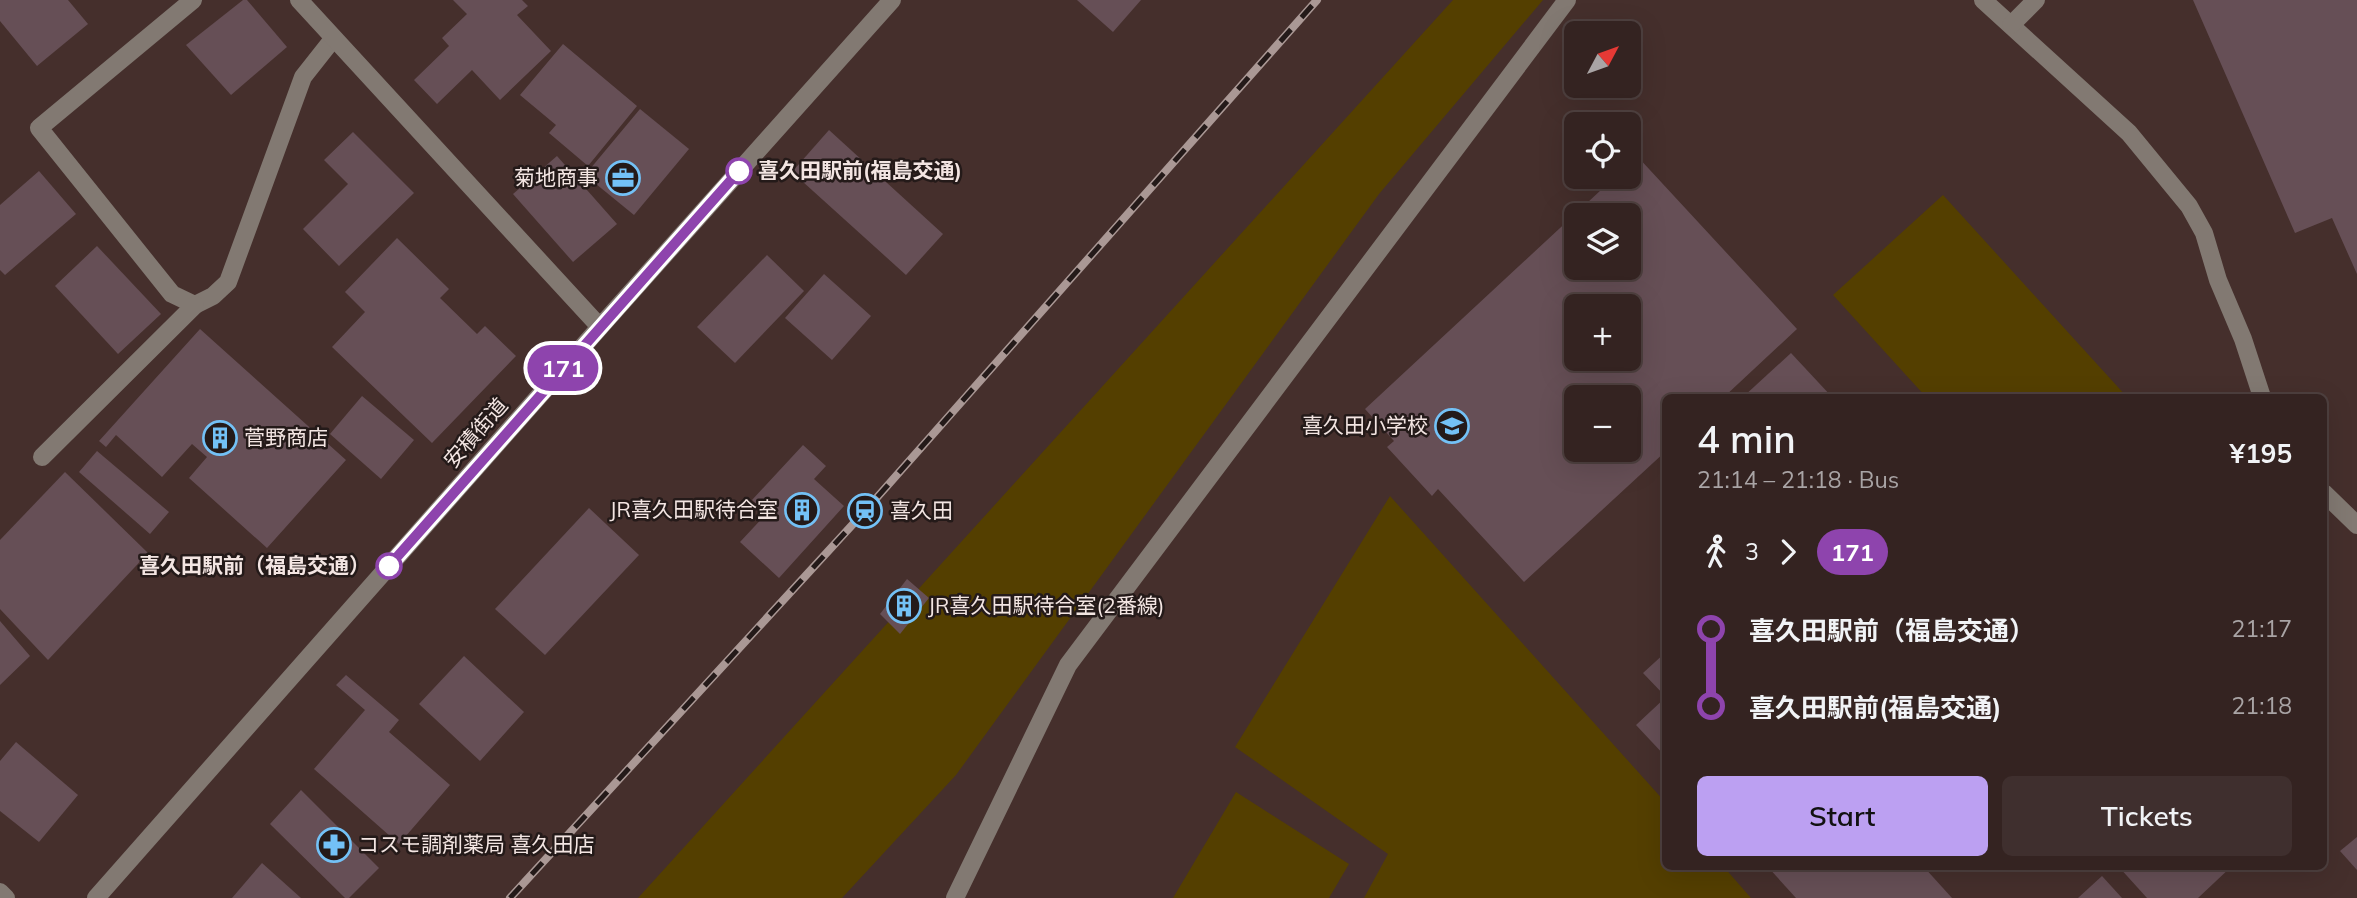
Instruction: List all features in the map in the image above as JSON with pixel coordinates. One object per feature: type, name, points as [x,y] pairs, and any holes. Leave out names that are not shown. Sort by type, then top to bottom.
[{"type":"street","points":[[193,0],[39,128],[172,294],[195,305]]},
{"type":"street","points":[[299,0],[600,327]]},
{"type":"street","name":"安積街道","points":[[96,898],[891,0]]},
{"type":"street","points":[[955,898],[1068,665],[1567,0]]},
{"type":"street","points":[[1983,0],[2129,133],[2189,206],[2204,233],[2218,280],[2243,339],[2261,394]]},
{"type":"street","points":[[2011,25],[2036,0]]},
{"type":"street","points":[[42,457],[195,305],[213,296],[228,282],[303,77],[333,39]]},
{"type":"street","points":[[2327,495],[2357,525]]},
{"type":"street","points":[[0,892],[6,898]]},
{"type":"shaded area","points":[[1453,0],[1543,0],[1379,194],[956,775],[842,898],[638,898]]},
{"type":"shaded area","points":[[1943,195],[2124,394],[1923,394],[1833,295]]},
{"type":"shaded area","points":[[1390,496],[1662,799],[1662,870],[1726,870],[1751,898],[1364,898],[1388,854],[1235,747]]},
{"type":"shaded area","points":[[1236,792],[1349,864],[1329,898],[1173,898]]},
{"type":"building","points":[[0,0],[68,0],[88,24],[37,66],[0,21]]},
{"type":"building","points":[[243,0],[247,0],[287,47],[231,95],[186,45]]},
{"type":"building","points":[[453,0],[522,0],[528,6],[517,15],[551,51],[500,100],[472,70],[437,104],[414,80],[449,46],[442,38],[467,14]]},
{"type":"building","points":[[1077,0],[1141,0],[1113,32]]},
{"type":"building","points":[[2193,0],[2357,0],[2357,274],[2332,218],[2295,233]]},
{"type":"building","points":[[563,44],[637,106],[588,166],[549,133],[556,125],[520,95]]},
{"type":"building","points":[[640,109],[689,149],[634,215],[585,175]]},
{"type":"building","points":[[829,130],[943,234],[906,275],[792,172]]},
{"type":"building","points":[[353,132],[414,193],[339,266],[303,229],[348,184],[324,160]]},
{"type":"building","points":[[557,156],[617,224],[573,262],[513,194]]},
{"type":"building","points":[[1641,160],[1797,329],[1727,394],[1662,394],[1662,455],[1524,582],[1438,489],[1432,496],[1387,447],[1394,441],[1365,409],[1564,224],[1564,280],[1641,280],[1641,203],[1587,203],[1602,189],[1641,189]]},
{"type":"building","points":[[39,171],[76,214],[5,275],[0,270],[0,205]]},
{"type":"building","points":[[397,238],[449,289],[440,298],[477,334],[485,326],[516,356],[432,443],[332,347],[365,312],[345,292]]},
{"type":"building","points":[[97,246],[161,314],[118,354],[55,286]]},
{"type":"building","points":[[767,255],[804,291],[735,363],[697,327]]},
{"type":"building","points":[[824,274],[871,316],[832,360],[785,318]]},
{"type":"building","name":"菅野商店","points":[[200,329],[346,460],[267,548],[189,478],[207,457],[192,444],[162,477],[116,435],[106,447],[99,441]]},
{"type":"building","points":[[1791,353],[1829,394],[1746,394]]},
{"type":"building","points":[[362,396],[414,440],[381,479],[330,434]]},
{"type":"building","name":"JR喜久田駅待合室","points":[[803,445],[826,466],[814,479],[844,506],[779,578],[740,542],[767,513],[752,500]]},
{"type":"building","points":[[97,451],[169,512],[150,534],[79,472]]},
{"type":"building","points":[[65,472],[148,553],[48,660],[0,609],[0,540]]},
{"type":"building","points":[[589,508],[639,555],[545,655],[495,609]]},
{"type":"building","name":"JR喜久田駅待合室(2番線)","points":[[907,579],[929,598],[900,634],[880,614]]},
{"type":"building","points":[[0,621],[30,656],[0,685]]},
{"type":"building","points":[[464,656],[524,712],[480,761],[419,704]]},
{"type":"building","points":[[1662,656],[1662,693],[1643,673]]},
{"type":"building","points":[[346,675],[399,720],[389,732],[450,785],[399,844],[314,769],[365,710],[336,685]]},
{"type":"building","points":[[1662,701],[1662,753],[1636,725]]},
{"type":"building","points":[[16,742],[78,795],[39,842],[0,811],[0,761]]},
{"type":"building","points":[[301,790],[379,868],[349,898],[345,898],[270,824]]},
{"type":"building","points":[[2357,837],[2357,870],[2340,851]]},
{"type":"building","points":[[262,863],[301,898],[232,898]]},
{"type":"building","points":[[1771,870],[1927,870],[1952,898],[1796,898]]},
{"type":"building","points":[[2122,870],[2228,870],[2198,898],[2147,898]]},
{"type":"building","points":[[2102,876],[2122,898],[2078,898]]},
{"type":"railway","points":[[510,898],[865,511],[1317,0]]},
{"type":"bus line","name":"171","points":[[389,566],[739,171]]},
{"type":"place","name":"喜久田駅前(福島交通)","points":[[739,171]]},
{"type":"place","name":"菊地商事","points":[[623,178]]},
{"type":"place","name":"喜久田小学校","points":[[1452,426]]},
{"type":"place","name":"菅野商店","points":[[220,438]]},
{"type":"place","name":"JR喜久田駅待合室","points":[[802,510]]},
{"type":"place","name":"喜久田","points":[[865,511]]},
{"type":"place","name":"喜久田駅前（福島交通）","points":[[389,566]]},
{"type":"place","name":"JR喜久田駅待合室(2番線)","points":[[904,606]]},
{"type":"place","name":"コスモ調剤薬局 喜久田店","points":[[334,845]]}]
